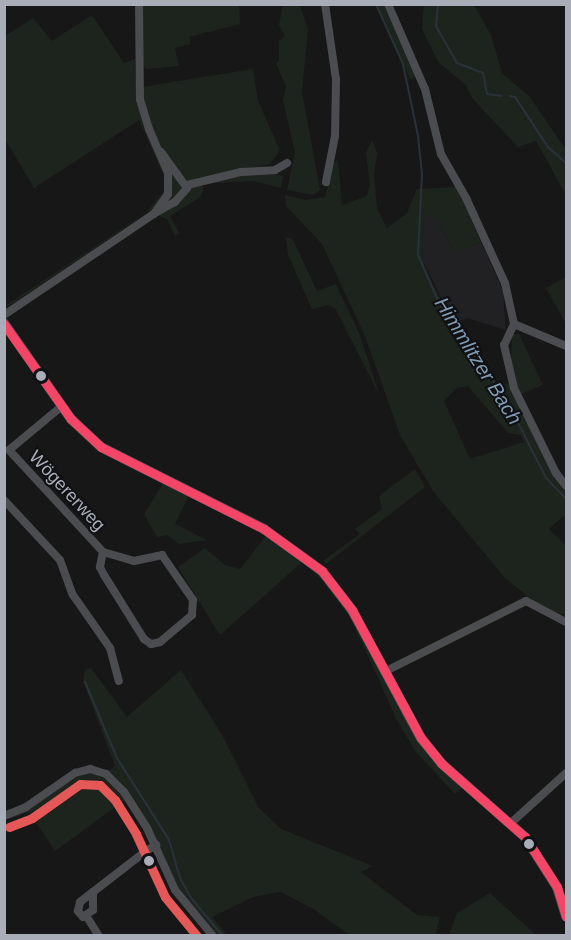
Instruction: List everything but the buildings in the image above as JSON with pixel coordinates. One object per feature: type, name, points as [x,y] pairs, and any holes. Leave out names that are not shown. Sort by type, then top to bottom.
[{"type":"street","points":[[140,4],[140,99],[170,184],[165,200],[154,214]]},
{"type":"street","points":[[325,4],[336,79],[335,136],[326,182]]},
{"type":"street","points":[[388,4],[425,89],[441,154],[466,198],[505,283],[514,324],[504,345],[514,388],[556,473],[567,486]]},
{"type":"street","points":[[157,147],[187,185]]},
{"type":"street","points":[[4,315],[154,214],[176,202],[187,185],[274,170],[287,163]]},
{"type":"street","points":[[4,324],[81,430],[111,454],[199,494],[303,555],[342,595],[430,751],[512,822],[545,863],[564,898],[567,917]]},
{"type":"street","points":[[514,324],[567,346]]},
{"type":"street","name":"Wögererweg","points":[[62,406],[7,452],[103,552],[134,561],[162,555],[193,600],[192,615],[160,642],[151,644],[144,639],[104,575],[100,567],[103,552]]},
{"type":"street","points":[[4,500],[66,568],[73,595],[110,648],[119,681]]},
{"type":"street","points":[[384,672],[526,600],[567,622]]},
{"type":"street","points":[[4,816],[26,807],[75,773],[96,770],[124,792],[156,845],[175,890],[213,936]]},
{"type":"street","points":[[512,822],[567,773]]},
{"type":"street","points":[[99,936],[87,917],[80,914],[78,905],[156,845]]},
{"type":"street","points":[[87,917],[93,910],[93,892]]},
{"type":"shaded area","points":[[143,5],[239,5],[240,24],[189,37],[191,44],[175,48],[179,66],[146,69],[140,60]]},
{"type":"shaded area","points":[[283,5],[300,5],[308,29],[302,92],[320,190],[313,195],[287,190],[295,152],[283,101],[286,86],[276,63],[279,61],[279,41],[285,36],[279,25]]},
{"type":"shaded area","points":[[378,5],[384,5],[417,77],[410,79]]},
{"type":"shaded area","points":[[424,5],[474,5],[491,35],[502,73],[530,97],[566,150],[566,195],[536,141],[518,147],[473,99],[466,85],[438,62],[422,29]]},
{"type":"shaded area","points":[[92,15],[124,63],[135,59],[136,88],[253,69],[258,101],[279,148],[278,154],[269,164],[197,178],[200,184],[245,175],[277,175],[283,176],[281,188],[254,181],[201,184],[204,189],[199,198],[170,216],[179,233],[175,236],[167,219],[148,212],[12,304],[5,306],[147,212],[164,191],[165,178],[139,120],[34,188],[5,139],[5,36],[33,18],[52,41]]},
{"type":"shaded area","points":[[372,140],[377,153],[374,176],[377,209],[387,228],[407,213],[417,189],[457,187],[481,242],[455,253],[440,225],[430,216],[424,216],[422,259],[433,285],[454,324],[499,386],[510,383],[554,474],[566,490],[566,518],[563,516],[549,529],[566,546],[566,615],[541,607],[506,579],[433,491],[400,435],[365,336],[322,244],[286,206],[285,195],[306,200],[325,197],[334,162],[338,160],[342,205],[367,196],[370,185],[366,153]],"holes":[[[468,386],[508,433],[521,435],[524,442],[470,459],[444,401],[457,388]]]},
{"type":"shaded area","points":[[424,216],[431,216],[440,225],[455,253],[481,242],[503,291],[506,330],[467,318],[454,324],[422,259]]},
{"type":"shaded area","points":[[286,238],[292,238],[317,291],[336,284],[359,333],[380,396],[335,308],[328,305],[312,309],[288,255]]},
{"type":"shaded area","points":[[566,277],[566,324],[546,288]]},
{"type":"shaded area","points":[[512,334],[519,334],[543,385],[521,394],[511,369]]},
{"type":"shaded area","points":[[415,469],[425,487],[326,564],[323,561],[360,534],[355,529],[382,509],[379,496]]},
{"type":"shaded area","points":[[164,482],[190,493],[175,524],[207,540],[179,544],[167,535],[157,537],[144,514]]},
{"type":"shaded area","points":[[266,536],[315,570],[345,607],[414,735],[463,787],[455,794],[416,752],[397,720],[351,619],[324,582],[302,562],[220,635],[178,567],[205,548],[225,565],[240,569]]},
{"type":"shaded area","points":[[91,668],[127,717],[181,670],[221,733],[259,808],[281,829],[373,866],[361,872],[417,915],[440,917],[436,933],[445,935],[349,935],[315,910],[281,892],[253,897],[212,917],[227,935],[218,935],[179,890],[143,815],[108,771],[115,766],[83,681],[85,670]]},
{"type":"shaded area","points":[[91,772],[102,775],[125,800],[55,851],[29,812],[5,821],[28,810],[73,778]]},
{"type":"shaded area","points":[[490,893],[536,935],[449,935],[457,913]]},
{"type":"waterway","name":"Himmlitzer Bach","points":[[376,4],[403,64],[418,136],[422,175],[418,255],[444,314],[506,399],[546,478],[566,499]]},
{"type":"waterway","points":[[438,4],[436,26],[457,63],[483,73],[487,94],[502,96]]},
{"type":"waterway","points":[[510,96],[515,97],[548,147],[566,163]]},
{"type":"waterway","points":[[85,682],[117,758],[169,840],[180,878],[191,898],[223,936]]},
{"type":"transit line","points":[[4,324],[71,419],[101,447],[264,529],[322,571],[352,610],[421,738],[441,763],[525,837],[557,887],[566,917]]},
{"type":"transit line","points":[[9,827],[32,818],[80,784],[100,785],[115,800],[136,834],[165,897],[197,936]]}]
